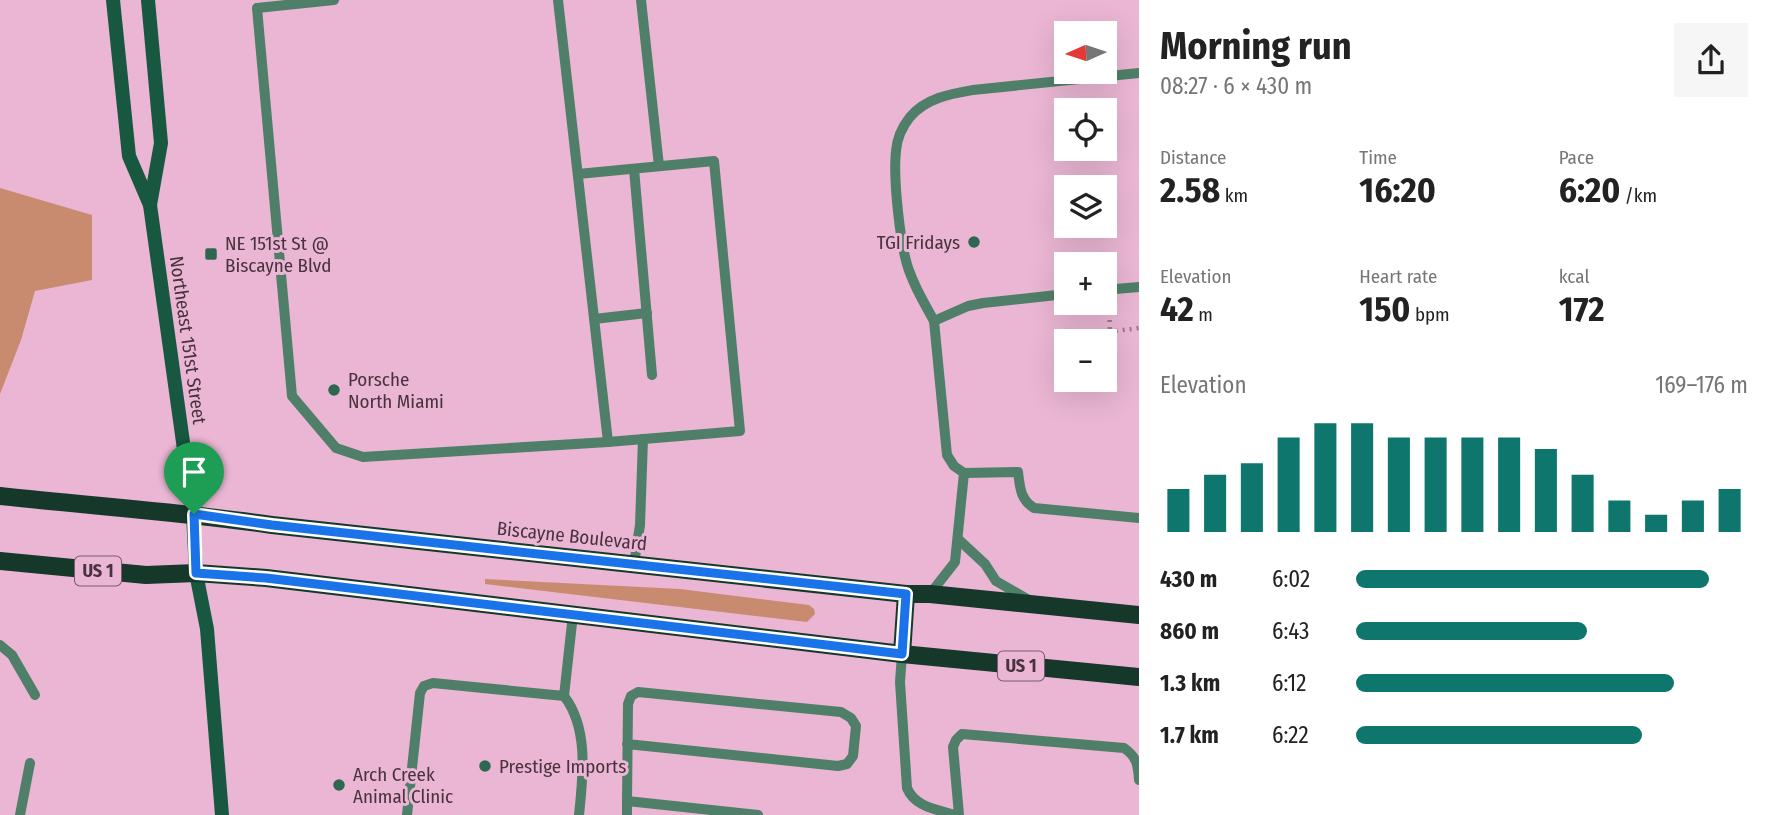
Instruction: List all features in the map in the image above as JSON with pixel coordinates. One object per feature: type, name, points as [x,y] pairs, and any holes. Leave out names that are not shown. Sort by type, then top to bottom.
[{"type":"main road","name":"Biscayne Boulevard","points":[[0,496],[194,514],[272,525],[906,594],[930,594],[1139,615]]},
{"type":"main road","name":"US 1","points":[[0,562],[146,575],[196,573],[266,578],[902,654],[1139,677]]},
{"type":"main road","points":[[902,654],[906,594]]},
{"type":"street","name":"Northeast 151st Street","points":[[113,0],[128,156],[150,205],[194,514],[196,573],[207,629],[222,815]]},
{"type":"street","name":"Northeast 151st Street","points":[[148,0],[161,143],[150,205]]},
{"type":"lane","points":[[334,0],[257,8],[292,396],[336,448],[363,457],[740,431],[714,161],[578,174]]},
{"type":"lane","points":[[558,0],[608,442]]},
{"type":"lane","points":[[641,0],[659,166]]},
{"type":"lane","points":[[1139,73],[973,90],[928,102],[911,116],[901,131],[896,150],[895,173],[903,248],[909,273],[934,321],[947,455],[954,466],[964,473],[1018,472],[1022,496],[1027,504],[1034,508],[1139,518]]},
{"type":"lane","points":[[634,169],[652,375]]},
{"type":"lane","points":[[1117,289],[1139,287]]},
{"type":"lane","points":[[934,321],[983,303],[1054,295]]},
{"type":"lane","points":[[594,319],[647,313]]},
{"type":"lane","points":[[634,564],[640,525],[643,439]]},
{"type":"lane","points":[[930,594],[955,562],[964,473]]},
{"type":"lane","points":[[958,539],[985,564],[996,581],[1038,605]]},
{"type":"lane","points":[[573,614],[564,696],[577,717],[580,738],[583,776],[579,815]]},
{"type":"lane","points":[[0,645],[12,655],[35,695]]},
{"type":"lane","points":[[902,654],[900,682],[907,788],[911,797],[919,804],[956,815],[953,747],[962,734],[1124,748],[1133,754],[1139,780]]},
{"type":"lane","points":[[407,815],[419,694],[424,686],[433,683],[564,696]]},
{"type":"lane","points":[[627,744],[838,766],[847,764],[853,756],[856,726],[851,718],[841,712],[638,692],[631,696],[628,704],[627,744],[627,815]]},
{"type":"lane","points":[[20,815],[30,763]]},
{"type":"lane","points":[[627,801],[758,815]]},
{"type":"path","points":[[1117,330],[1139,328]]},
{"type":"shaded area","points":[[0,188],[92,215],[92,280],[35,291],[21,340],[0,394]]},
{"type":"shaded area","points":[[485,579],[680,589],[809,605],[815,614],[807,622],[485,584]]},
{"type":"place","name":"TGI Fridays","points":[[974,242]]},
{"type":"place","name":"NE 151st St @ Biscayne Blvd","points":[[211,254]]},
{"type":"place","name":"Porsche North Miami","points":[[334,390]]},
{"type":"place","name":"Prestige Imports","points":[[485,766]]},
{"type":"place","name":"Arch Creek Animal Clinic","points":[[339,785]]},
{"type":"route","points":[[194,514],[272,525],[906,594],[902,654],[266,578],[196,573],[194,514]]}]
